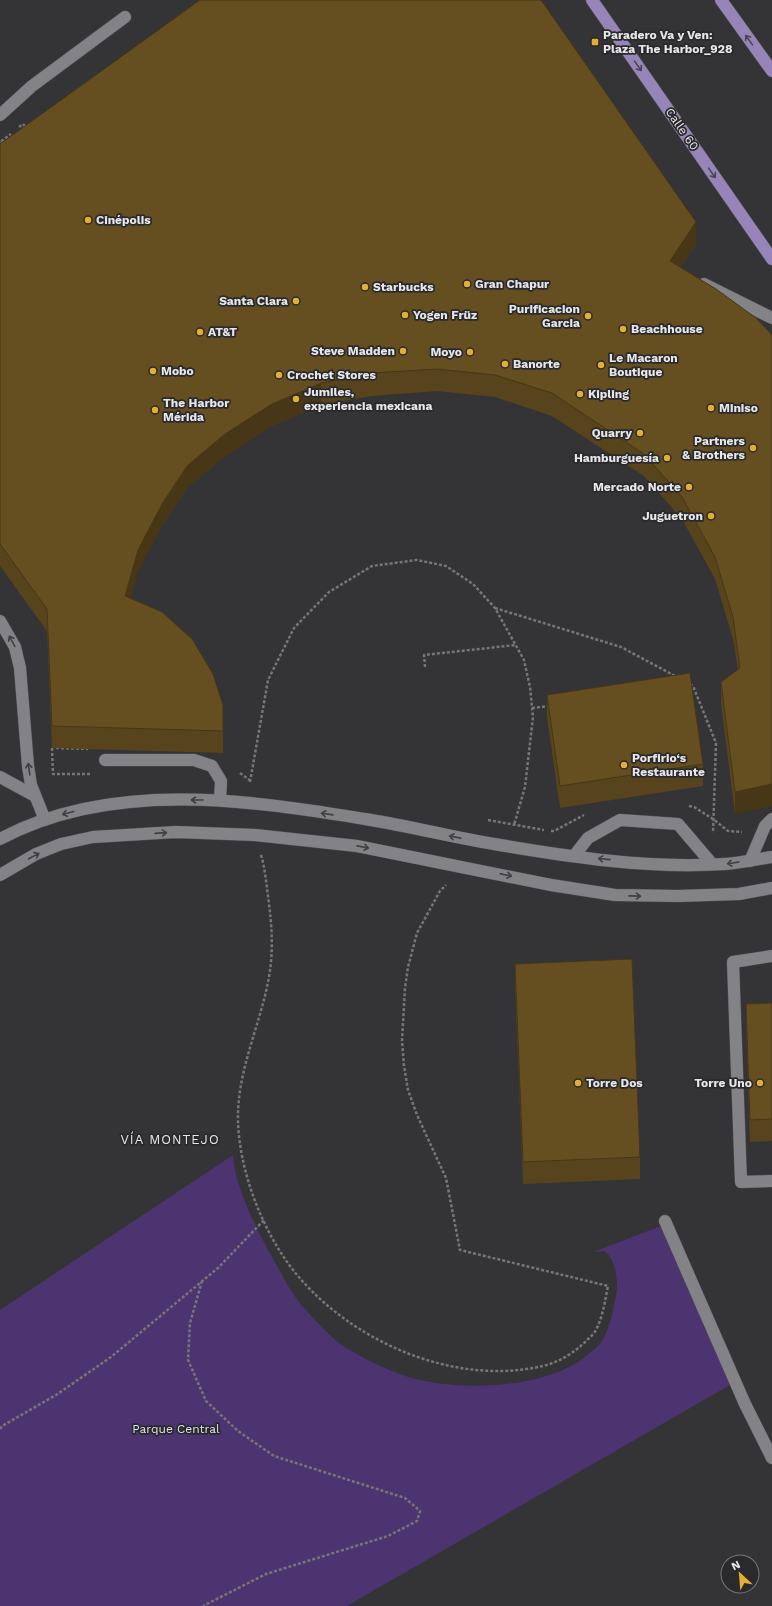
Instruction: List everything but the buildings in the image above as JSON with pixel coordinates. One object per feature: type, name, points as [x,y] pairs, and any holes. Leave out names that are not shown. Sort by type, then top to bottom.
[{"type":"main road","name":"Calle 60","points":[[592,0],[772,259]]},
{"type":"main road","points":[[721,0],[772,71]]},
{"type":"street","points":[[0,115],[32,86],[125,17]]},
{"type":"street","points":[[692,277],[772,318]]},
{"type":"street","points":[[0,621],[15,647],[20,668],[28,766],[31,785],[45,820]]},
{"type":"street","points":[[105,760],[194,760],[212,766],[221,781],[220,800]]},
{"type":"street","points":[[0,777],[35,796]]},
{"type":"street","points":[[0,839],[13,832],[45,820],[92,807],[150,800],[220,800],[250,802],[371,820],[494,844],[574,856],[655,865],[726,864],[772,857]]},
{"type":"street","points":[[750,861],[765,826],[772,819]]},
{"type":"street","points":[[574,856],[588,838],[620,820],[678,824],[712,864]]},
{"type":"street","points":[[0,875],[36,854],[61,844],[93,837],[176,832],[255,835],[356,846],[551,885],[615,895],[678,896],[739,894],[772,888]]},
{"type":"street","points":[[772,956],[733,962],[741,1182],[772,1181]]},
{"type":"street","points":[[665,1220],[736,1382],[772,1458]]},
{"type":"path","points":[[18,129],[23,124],[32,134]]},
{"type":"path","points":[[4,147],[0,142],[12,133]]},
{"type":"path","points":[[258,783],[250,782],[268,680],[294,628],[329,592],[372,566],[417,560],[446,566],[473,584],[495,608],[524,660],[530,687],[533,717],[525,787],[514,824],[510,829]]},
{"type":"path","points":[[495,608],[621,647],[680,679]]},
{"type":"path","points":[[425,667],[424,655],[516,645]]},
{"type":"path","points":[[687,683],[694,686],[716,743],[712,864]]},
{"type":"path","points":[[686,687],[694,686]]},
{"type":"path","points":[[532,708],[555,705]]},
{"type":"path","points":[[688,806],[694,807],[714,819],[728,831],[761,834]]},
{"type":"path","points":[[483,820],[554,831],[576,818],[590,813]]},
{"type":"path","points":[[260,852],[266,876],[272,941],[268,983],[244,1069],[238,1118],[239,1138],[243,1163],[250,1186],[264,1220],[279,1249],[298,1276],[316,1295],[340,1316],[368,1334],[405,1353],[443,1364],[475,1369],[513,1371],[543,1367],[566,1358],[595,1332],[602,1315],[608,1286],[460,1250],[446,1178],[417,1115],[408,1090],[402,1041],[405,988],[417,933],[440,891],[449,883]]},
{"type":"path","points":[[1,1427],[56,1395],[111,1357],[218,1268],[264,1220]]},
{"type":"path","points":[[202,1282],[190,1324],[188,1360],[206,1400],[238,1431],[274,1456],[405,1498],[420,1511],[417,1521],[388,1536],[266,1574],[203,1606]]},
{"type":"green space","name":"Parque Central","points":[[233,1155],[238,1183],[250,1214],[264,1243],[296,1298],[314,1319],[339,1343],[384,1368],[412,1378],[432,1382],[480,1386],[530,1380],[554,1374],[574,1364],[592,1351],[602,1341],[607,1332],[616,1295],[616,1274],[609,1255],[605,1251],[593,1252],[661,1226],[730,1385],[347,1606],[0,1606],[0,1310]]},
{"type":"place","name":"Paradero Va y Ven: Plaza The Harbor_928","points":[[595,42]]},
{"type":"place","name":"Cinépolis","points":[[88,220]]},
{"type":"place","name":"Gran Chapur","points":[[467,284]]},
{"type":"place","name":"Starbucks","points":[[365,287]]},
{"type":"place","name":"Santa Clara","points":[[296,301]]},
{"type":"place","name":"Yogen Früz","points":[[405,315]]},
{"type":"place","name":"Purificacion Garcia","points":[[588,316]]},
{"type":"place","name":"Beachhouse","points":[[623,329]]},
{"type":"place","name":"AT&T","points":[[200,332]]},
{"type":"place","name":"Steve Madden","points":[[403,351]]},
{"type":"place","name":"Moyo","points":[[470,352]]},
{"type":"place","name":"Banorte","points":[[505,364]]},
{"type":"place","name":"Le Macaron Boutique","points":[[601,365]]},
{"type":"place","name":"Mobo","points":[[153,371]]},
{"type":"place","name":"Crochet Stores","points":[[279,375]]},
{"type":"place","name":"Kipling","points":[[580,394]]},
{"type":"place","name":"Jumiles, experiencia mexicana","points":[[296,399]]},
{"type":"place","name":"Miniso","points":[[711,408]]},
{"type":"place","name":"The Harbor Mérida","points":[[155,410]]},
{"type":"place","name":"Quarry","points":[[640,433]]},
{"type":"place","name":"Partners & Brothers","points":[[753,448]]},
{"type":"place","name":"Hamburguesía","points":[[667,458]]},
{"type":"place","name":"Mercado Norte","points":[[689,487]]},
{"type":"place","name":"Juguetron","points":[[711,516]]},
{"type":"place","name":"Porfirio‘s Restaurante","points":[[624,765]]},
{"type":"place","name":"Torre Dos","points":[[578,1083]]},
{"type":"place","name":"Torre Uno","points":[[760,1083]]},
{"type":"district","name":"VÍA MONTEJO","points":[[170,1139]]}]
